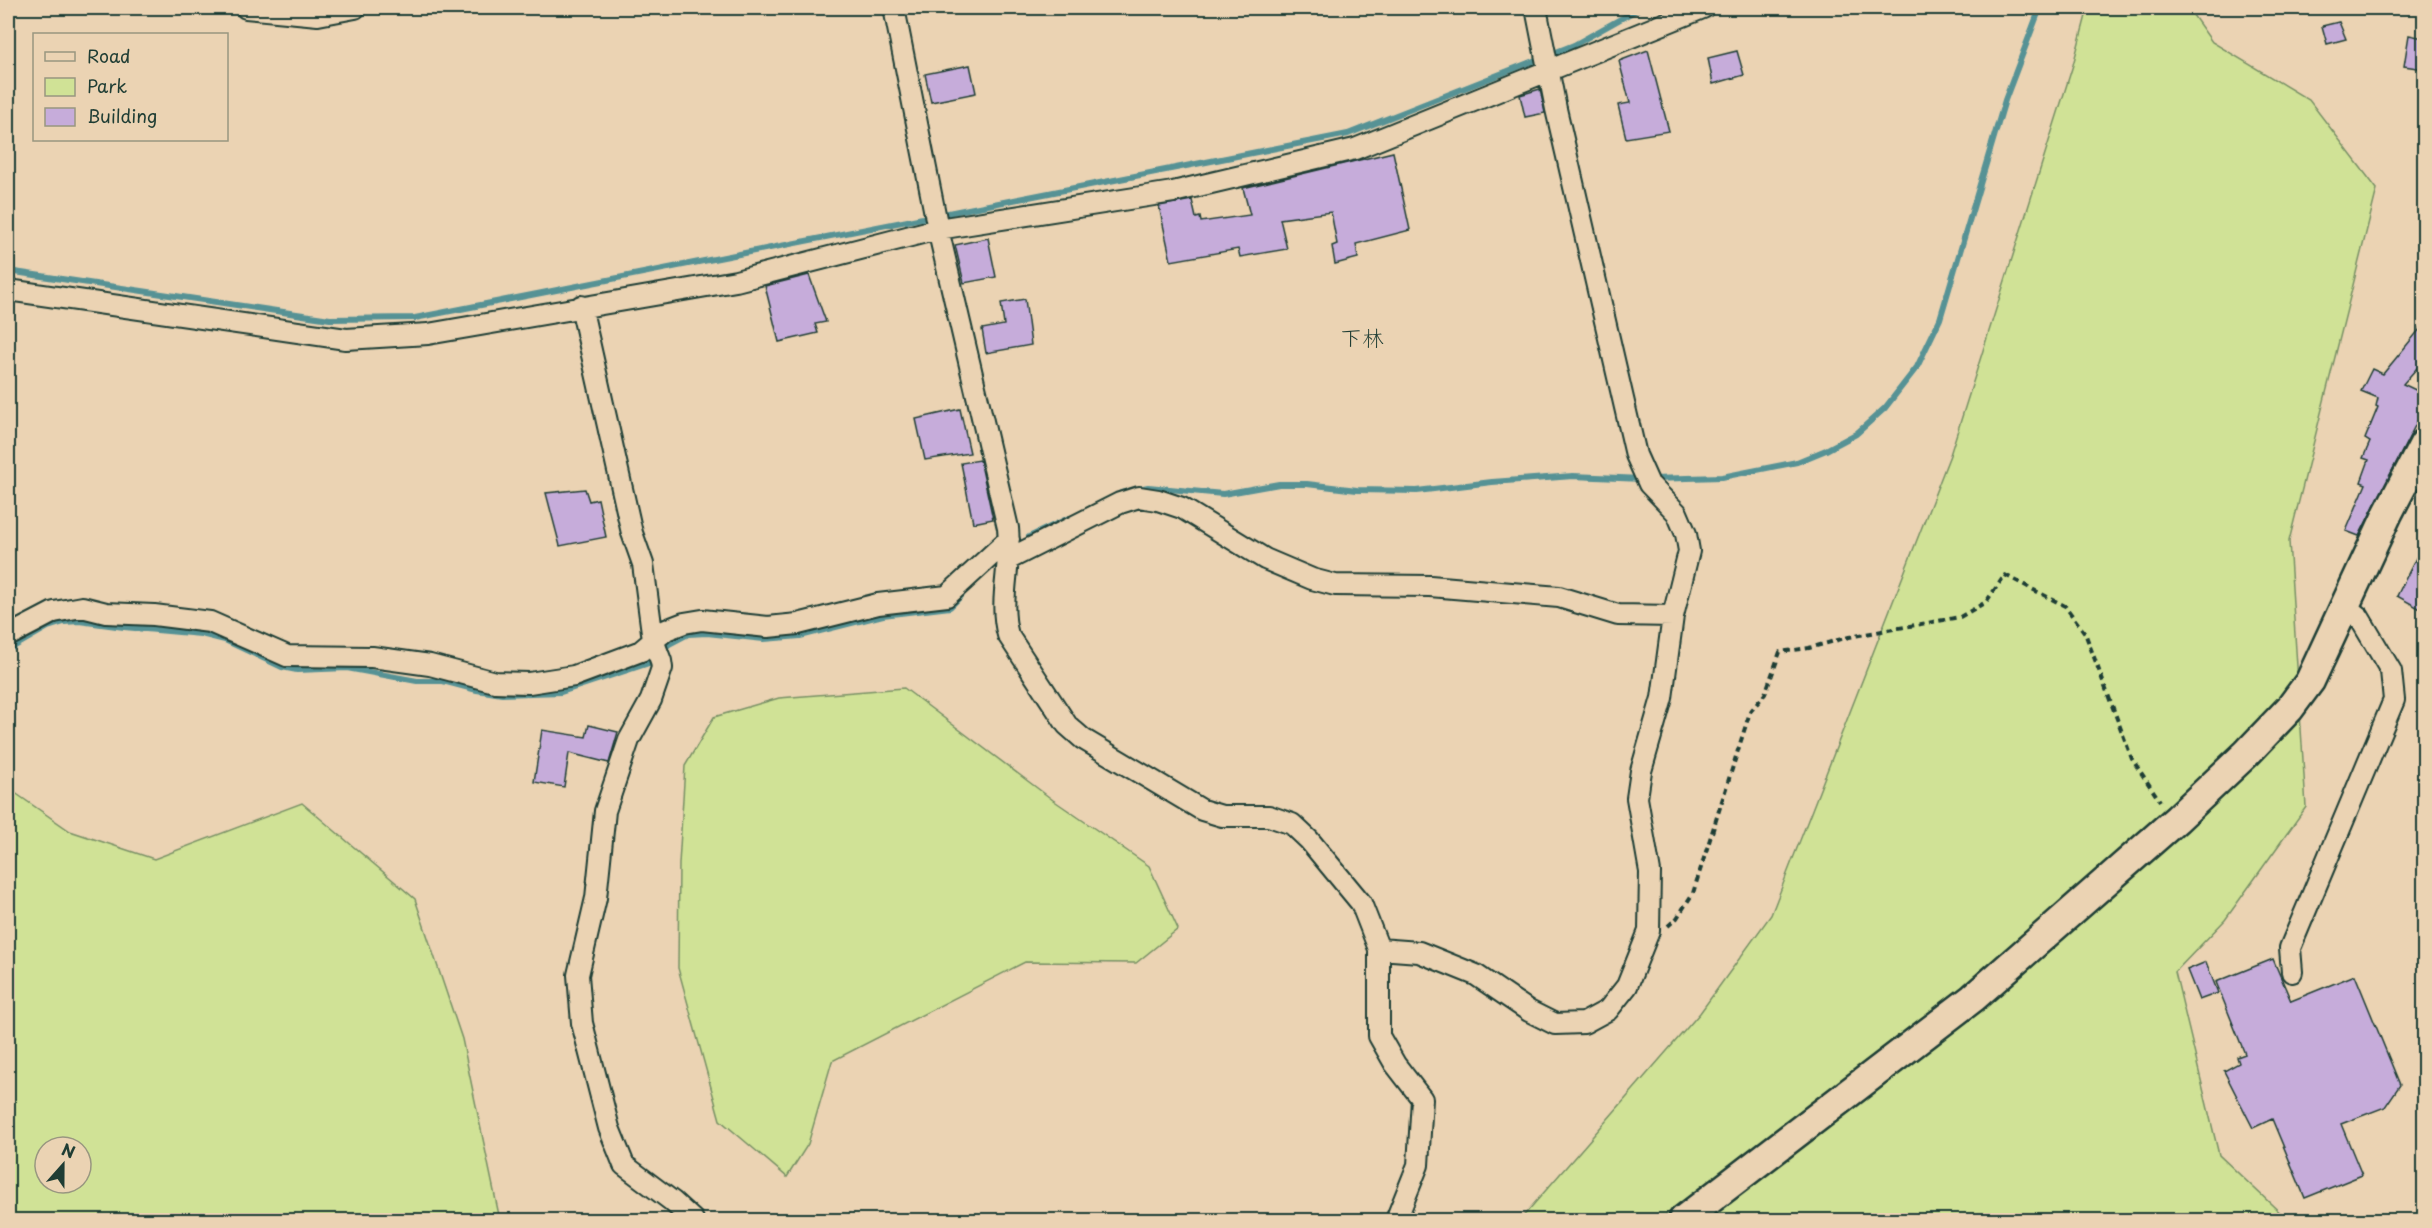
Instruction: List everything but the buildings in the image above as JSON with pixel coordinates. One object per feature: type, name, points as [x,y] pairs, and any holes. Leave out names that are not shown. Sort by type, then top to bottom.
[{"type":"street","points":[[246,8],[318,15],[356,8]]},
{"type":"street","points":[[894,8],[936,219],[1009,549],[1004,603],[1004,621],[1008,635],[1067,725],[1098,749],[1202,810],[1222,816],[1269,816],[1292,824],[1309,840],[1361,903],[1379,949],[1379,1036],[1395,1064],[1422,1099],[1418,1165],[1396,1221]]},
{"type":"street","points":[[1379,949],[1419,952],[1476,975],[1529,1011],[1556,1024],[1584,1023],[1608,1010],[1627,986],[1650,932],[1650,872],[1637,798],[1641,771],[1662,698],[1673,616],[1689,550],[1677,513],[1647,478],[1636,455],[1546,61],[1536,8]]},
{"type":"street","points":[[8,290],[346,339],[428,334],[736,281],[936,219],[1173,192],[1355,150],[1546,61],[1703,8]]},
{"type":"street","points":[[581,306],[632,532],[643,564],[662,668],[651,700],[629,740],[605,810],[596,898],[578,975],[582,1023],[609,1128],[624,1165],[672,1201],[693,1221]]},
{"type":"street","points":[[1683,1221],[1973,998],[2177,819],[2247,753],[2290,708],[2310,681],[2388,513],[2424,444]]},
{"type":"street","points":[[657,650],[666,630],[702,620],[768,627],[798,624],[878,604],[947,596],[1009,549],[1139,497],[1158,500],[1182,508],[1264,558],[1312,579],[1335,585],[1430,586],[1559,597],[1618,615],[1673,616]]},
{"type":"street","points":[[2292,972],[2290,948],[2394,700],[2391,671],[2359,617],[2345,606]]},
{"type":"street","points":[[8,636],[54,612],[82,607],[106,613],[154,615],[210,622],[287,656],[372,657],[430,665],[495,682],[529,683],[574,676],[640,651],[657,650]]},
{"type":"path","points":[[1650,932],[1664,929],[1677,918],[1693,893],[1750,712],[1766,694],[1780,652],[1960,617],[1986,602],[2005,575],[2066,606],[2085,633],[2132,759],[2162,803],[2177,819]]},
{"type":"green space","points":[[2088,8],[2188,8],[2212,42],[2309,100],[2377,189],[2289,541],[2306,807],[2225,920],[2175,972],[2219,1155],[2288,1220],[1520,1220],[1700,1013],[1771,915],[1950,455],[2073,65]]},
{"type":"green space","points":[[904,688],[1053,800],[1149,866],[1178,929],[1136,963],[1025,962],[832,1061],[808,1144],[787,1177],[720,1120],[678,968],[679,864],[685,766],[714,717],[779,698]]},
{"type":"green space","points":[[8,788],[70,831],[154,859],[302,803],[415,899],[462,1039],[500,1220],[8,1220]]},
{"type":"waterway","points":[[8,271],[330,319],[415,318],[1348,134],[1574,45],[1640,8]]},
{"type":"waterway","points":[[1652,479],[1722,477],[1797,462],[1856,434],[1885,408],[1917,367],[1940,319],[2005,100],[2040,8]]},
{"type":"waterway","points":[[1121,493],[1148,487],[1223,494],[1279,484],[1307,484],[1357,490],[1417,491],[1573,476],[1642,479]]},
{"type":"waterway","points":[[1029,537],[1069,518]]},
{"type":"waterway","points":[[8,650],[48,627],[64,622],[79,621],[201,634],[225,640],[282,667],[297,670],[347,668],[417,681],[443,681],[502,694],[561,692],[649,663],[669,644],[688,634],[707,633],[764,639],[800,636],[883,615],[950,607],[962,595]]},
{"type":"district","name":"下林","points":[[1362,338]]}]
